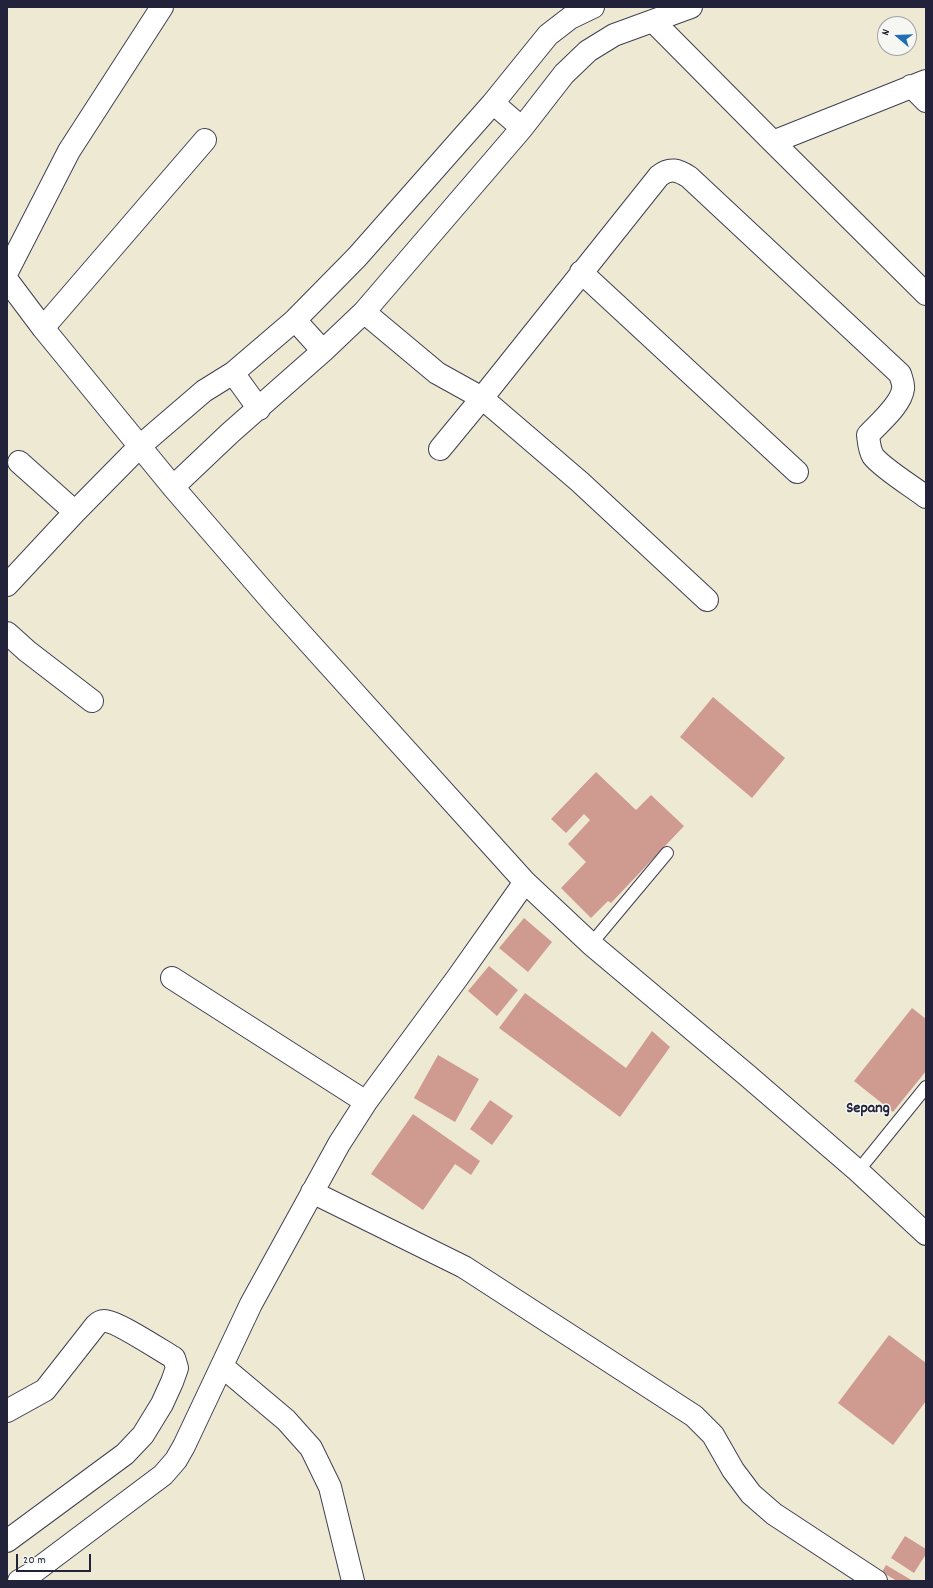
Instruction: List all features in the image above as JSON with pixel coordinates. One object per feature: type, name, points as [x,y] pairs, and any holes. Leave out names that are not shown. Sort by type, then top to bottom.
[{"type":"street","points":[[7,272],[69,151],[162,7]]},
{"type":"street","points":[[7,585],[75,512],[140,446],[204,391],[233,373],[295,320],[357,257],[493,103],[548,35],[570,18],[594,7]]},
{"type":"street","points":[[173,487],[364,312],[522,128],[564,74],[588,51],[614,36],[691,7]]},
{"type":"street","points":[[654,22],[926,294]]},
{"type":"street","points":[[773,142],[921,89]]},
{"type":"street","points":[[493,103],[522,128]]},
{"type":"street","points":[[42,328],[206,140]]},
{"type":"street","points":[[440,449],[659,176],[664,172],[673,170],[681,172],[689,177],[900,374],[903,389],[898,401],[868,435],[869,446],[873,456],[926,497]]},
{"type":"street","points":[[581,272],[797,472]]},
{"type":"street","points":[[7,280],[42,328],[173,487],[276,606],[524,882],[591,944],[858,1171],[926,1234]]},
{"type":"street","points":[[364,312],[437,373],[482,398],[580,482],[707,600]]},
{"type":"street","points":[[295,320],[323,351]]},
{"type":"street","points":[[233,373],[259,409]]},
{"type":"street","points":[[19,462],[75,512]]},
{"type":"street","points":[[7,632],[27,651],[92,701]]},
{"type":"street","points":[[19,1581],[38,1569],[163,1475],[176,1460],[223,1367],[251,1304],[339,1144],[366,1102],[458,977],[524,882]]},
{"type":"street","points":[[172,978],[366,1102]]},
{"type":"street","points":[[312,1192],[464,1267],[694,1416],[713,1435],[733,1470],[751,1494],[774,1514],[876,1581]]},
{"type":"street","points":[[7,1411],[44,1390],[96,1325],[103,1320],[114,1322],[174,1358],[176,1363],[177,1368],[162,1404],[143,1435],[125,1454],[7,1541]]},
{"type":"street","points":[[223,1367],[286,1420],[311,1448],[330,1487],[353,1581]]},
{"type":"lane","points":[[591,944],[667,853]]},
{"type":"lane","points":[[858,1171],[926,1087]]},
{"type":"building","points":[[713,697],[785,758],[752,798],[680,737]]},
{"type":"building","points":[[596,772],[636,810],[651,795],[684,826],[611,903],[608,901],[591,918],[561,888],[586,862],[568,844],[590,820],[584,814],[566,833],[551,819]]},
{"type":"building","points":[[524,918],[552,942],[528,972],[499,948]]},
{"type":"building","points":[[489,966],[518,990],[497,1016],[468,991]]},
{"type":"building","points":[[525,993],[626,1068],[652,1031],[670,1047],[620,1117],[499,1028]]},
{"type":"building","points":[[912,1008],[926,1019],[926,1071],[893,1112],[854,1081]]},
{"type":"building","points":[[438,1055],[479,1079],[455,1122],[414,1098]]},
{"type":"building","points":[[490,1100],[513,1116],[492,1145],[470,1129]]},
{"type":"building","points":[[413,1114],[480,1161],[471,1175],[455,1164],[423,1210],[371,1174]]},
{"type":"building","points":[[889,1335],[926,1363],[926,1401],[893,1445],[838,1403]]},
{"type":"building","points":[[905,1536],[926,1549],[926,1554],[914,1573],[891,1558]]},
{"type":"building","points":[[886,1565],[913,1581],[897,1581],[882,1572]]},
{"type":"district","name":"Sepang","points":[[868,1110]]}]
